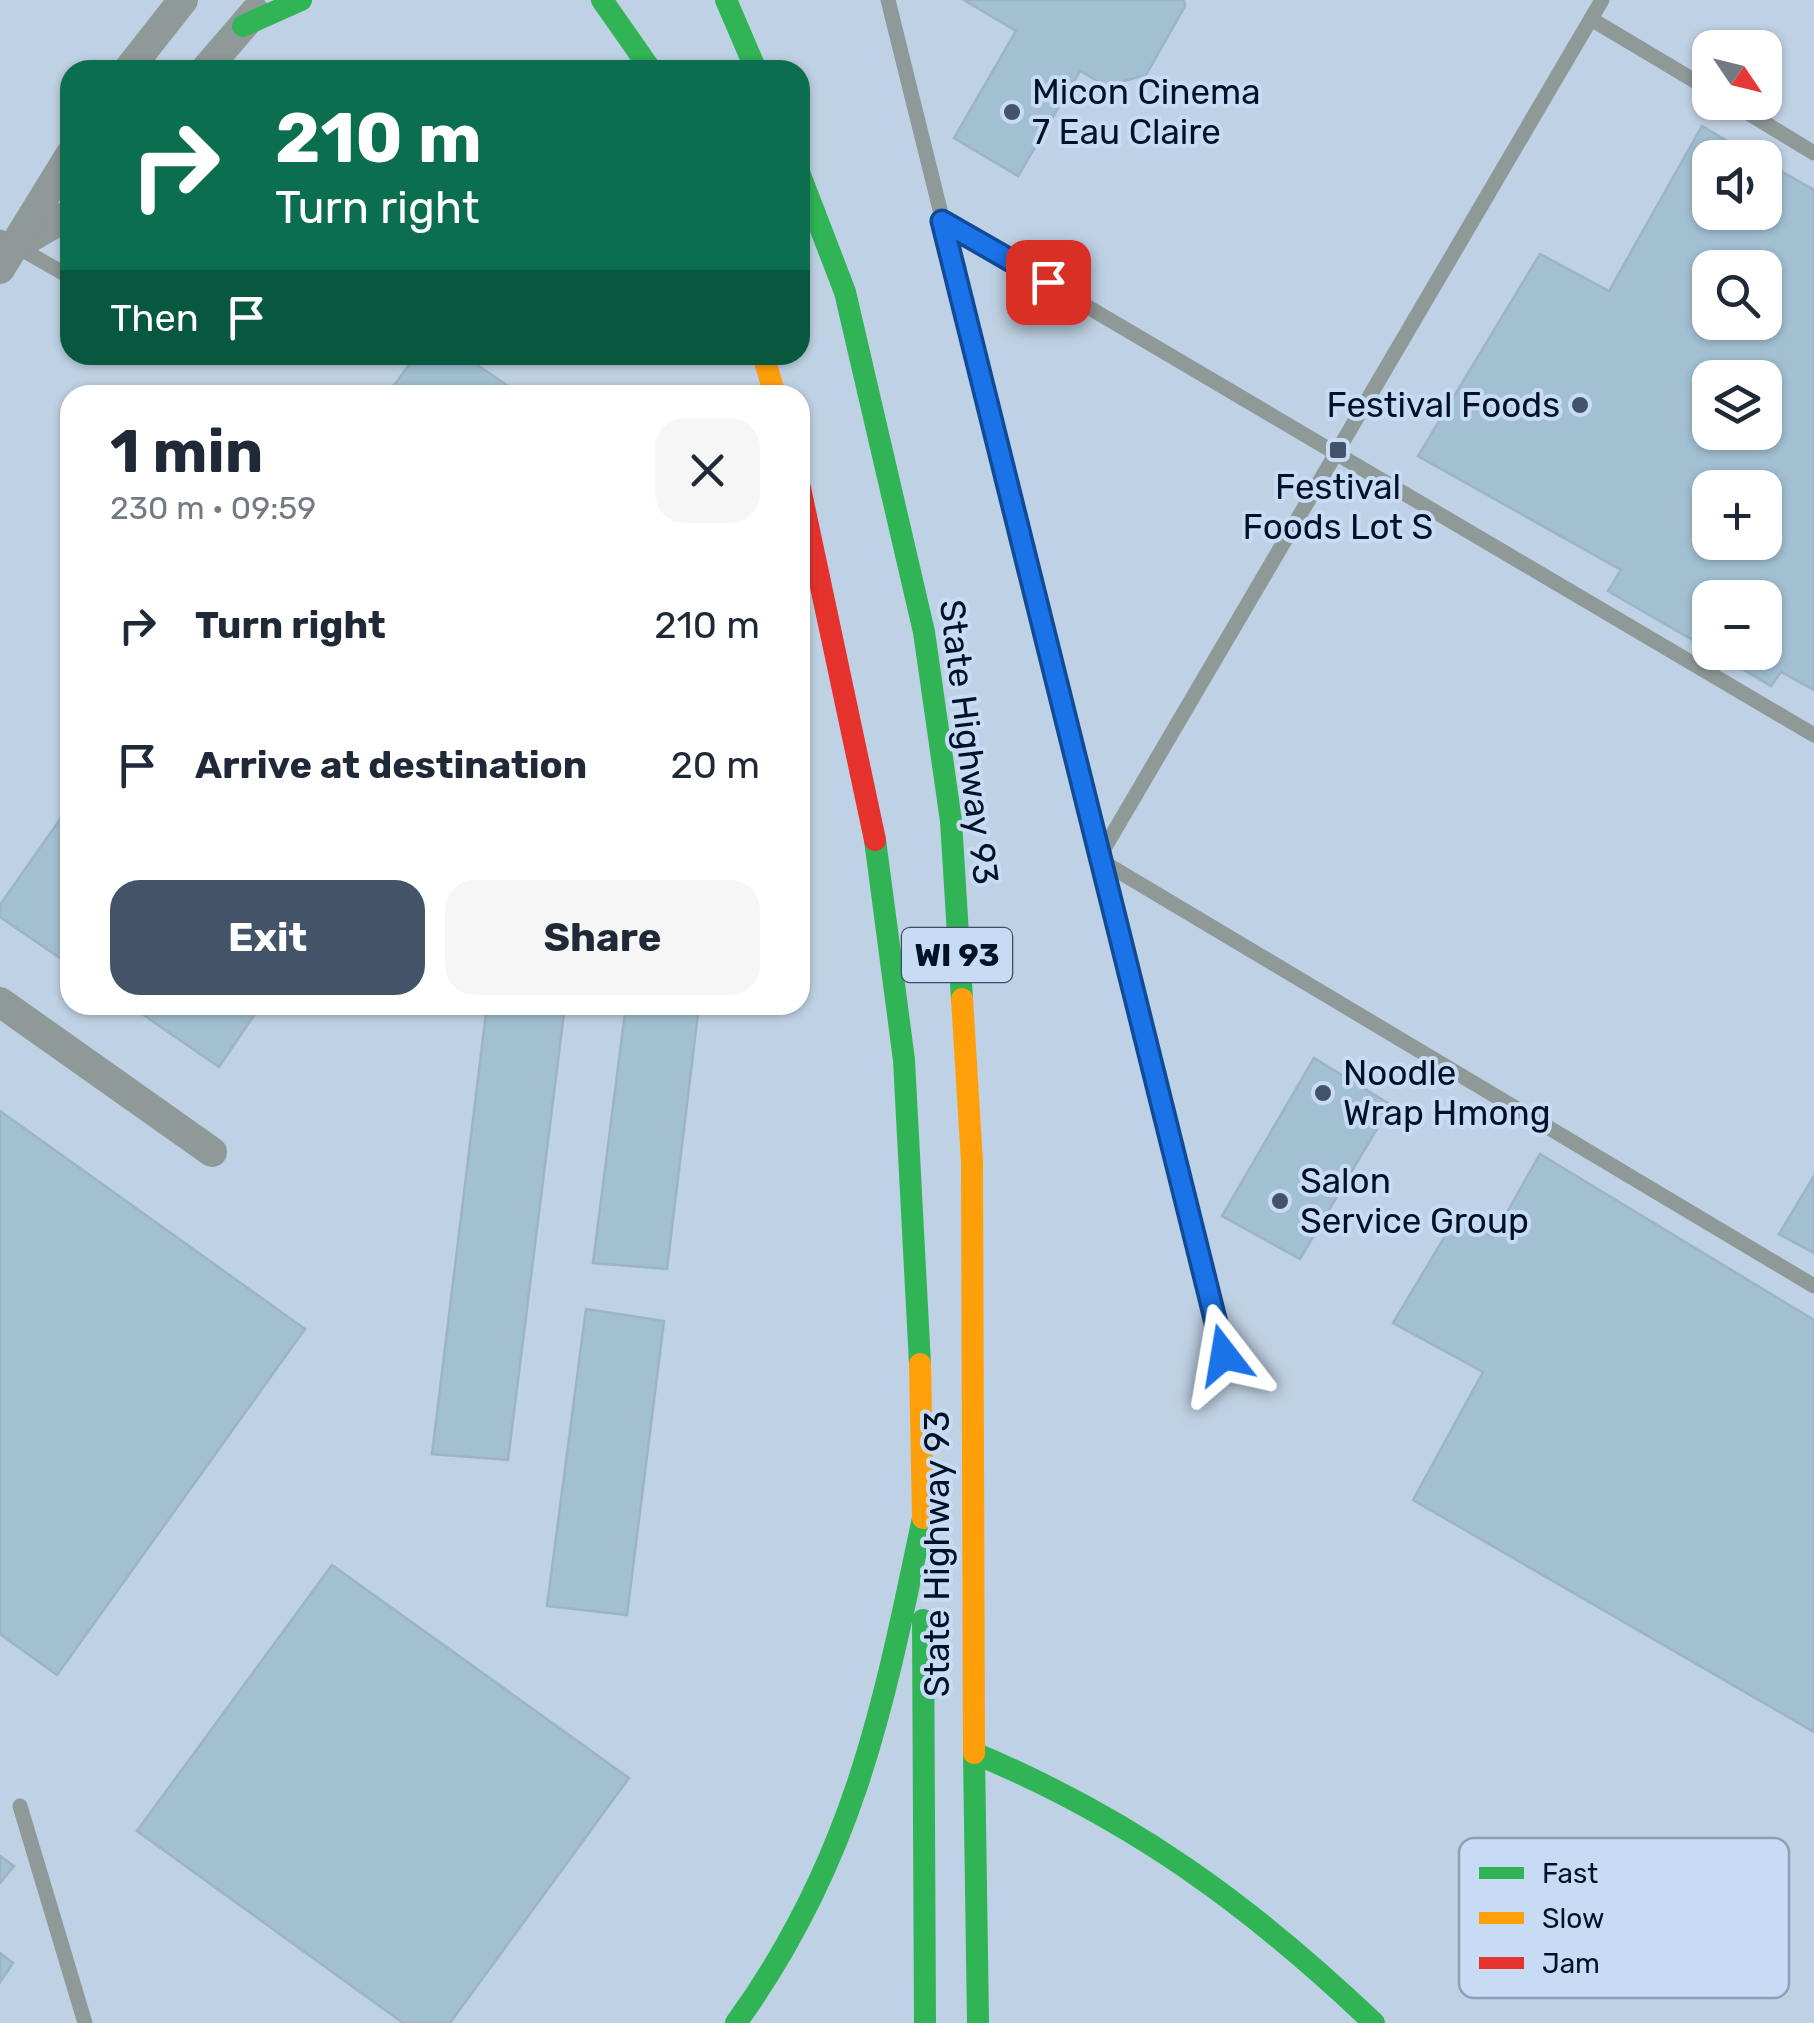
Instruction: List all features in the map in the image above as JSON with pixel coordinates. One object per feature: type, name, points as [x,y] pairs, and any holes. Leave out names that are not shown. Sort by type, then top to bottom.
[{"type":"main road","points":[[243,26],[302,0]]},
{"type":"main road","points":[[602,0],[645,60]]},
{"type":"main road","points":[[620,0],[647,60]]},
{"type":"main road","points":[[726,0],[752,60]]},
{"type":"main road","name":"State Highway 93","points":[[810,201],[845,292],[883,446],[924,632],[951,821],[972,1162],[978,2023]]},
{"type":"main road","name":"State Highway 93","points":[[810,530],[837,642],[897,994],[919,1296],[923,1518]]},
{"type":"main road","points":[[736,2023],[767,1986],[839,1851],[882,1712],[923,1518]]},
{"type":"main road","points":[[923,1518],[926,2023]]},
{"type":"main road","points":[[974,1754],[1071,1792],[1167,1849],[1304,1957],[1374,2023]]},
{"type":"street","points":[[136,60],[183,0]]},
{"type":"street","points":[[214,60],[266,0]]},
{"type":"street","points":[[6,250],[60,170]]},
{"type":"street","points":[[6,250],[60,220]]},
{"type":"street","points":[[0,1002],[212,1152]]},
{"type":"lane","points":[[888,0],[1224,1355]]},
{"type":"lane","points":[[1098,859],[1602,0]]},
{"type":"lane","points":[[1591,19],[1692,79]]},
{"type":"lane","points":[[1760,120],[1814,153]]},
{"type":"lane","points":[[942,221],[1338,450],[1814,734]]},
{"type":"lane","points":[[6,250],[60,273]]},
{"type":"lane","points":[[1098,859],[1814,1286]]},
{"type":"lane","points":[[20,1806],[85,2023]]},
{"type":"building","name":"Micon Cinema 7 Eau Claire","points":[[964,0],[1184,0],[1185,6],[1146,75],[1106,86],[1080,71],[1018,176],[954,138],[1016,31]]},
{"type":"building","name":"Festival Foods","points":[[1702,126],[1726,140],[1694,140]]},
{"type":"building","name":"Festival Foods","points":[[1692,144],[1692,230],[1782,230],[1782,172],[1814,190],[1814,690],[1781,672],[1771,686],[1744,670],[1782,670],[1782,580],[1692,580],[1692,640],[1608,591],[1621,570],[1418,456],[1540,254],[1609,291]]},
{"type":"building","points":[[409,365],[478,365],[506,385],[394,385]]},
{"type":"building","points":[[60,819],[60,958],[0,917],[0,905]]},
{"type":"building","points":[[144,1015],[254,1015],[219,1067]]},
{"type":"building","points":[[486,1015],[564,1015],[508,1460],[432,1454]]},
{"type":"building","points":[[625,1015],[698,1015],[667,1269],[593,1263]]},
{"type":"building","points":[[1314,1058],[1391,1105],[1300,1259],[1222,1216]]},
{"type":"building","points":[[0,1111],[305,1329],[57,1675],[0,1634]]},
{"type":"building","points":[[1540,1154],[1814,1320],[1814,1732],[1413,1500],[1483,1372],[1393,1323],[1456,1218],[1493,1237]]},
{"type":"building","points":[[1814,1176],[1814,1253],[1779,1234]]},
{"type":"building","points":[[586,1309],[664,1321],[627,1615],[547,1606]]},
{"type":"building","points":[[332,1565],[629,1778],[450,2023],[403,2023],[137,1831]]},
{"type":"building","points":[[0,1856],[14,1866],[0,1883]]},
{"type":"building","points":[[0,1953],[13,1963],[0,1982]]},
{"type":"traffic: fast","points":[[243,26],[301,0]]},
{"type":"traffic: fast","points":[[602,0],[644,60]]},
{"type":"traffic: fast","points":[[726,0],[752,60]]},
{"type":"traffic: fast","points":[[810,201],[845,292],[924,632],[951,821],[962,999]]},
{"type":"traffic: fast","points":[[875,840],[904,1060],[920,1364]]},
{"type":"traffic: fast","points":[[736,2023],[776,1963],[836,1842],[877,1719],[923,1518]]},
{"type":"traffic: fast","points":[[923,1620],[925,2023]]},
{"type":"traffic: fast","points":[[978,2023],[974,1753],[1086,1806],[1187,1868],[1281,1940],[1374,2023]]},
{"type":"traffic: slow","points":[[766,365],[772,385]]},
{"type":"traffic: slow","points":[[962,999],[972,1162],[974,1753]]},
{"type":"traffic: slow","points":[[920,1364],[923,1518]]},
{"type":"traffic: jam","points":[[810,535],[875,840]]},
{"type":"place","name":"Micon Cinema 7 Eau Claire","points":[[1012,112]]},
{"type":"place","name":"Festival Foods","points":[[1580,405]]},
{"type":"place","name":"Festival Foods Lot S","points":[[1338,450]]},
{"type":"place","name":"Noodle Wrap Hmong","points":[[1323,1093]]},
{"type":"place","name":"Salon Service Group","points":[[1280,1201]]},
{"type":"route","points":[[1048,282],[942,221],[1224,1355]]}]
